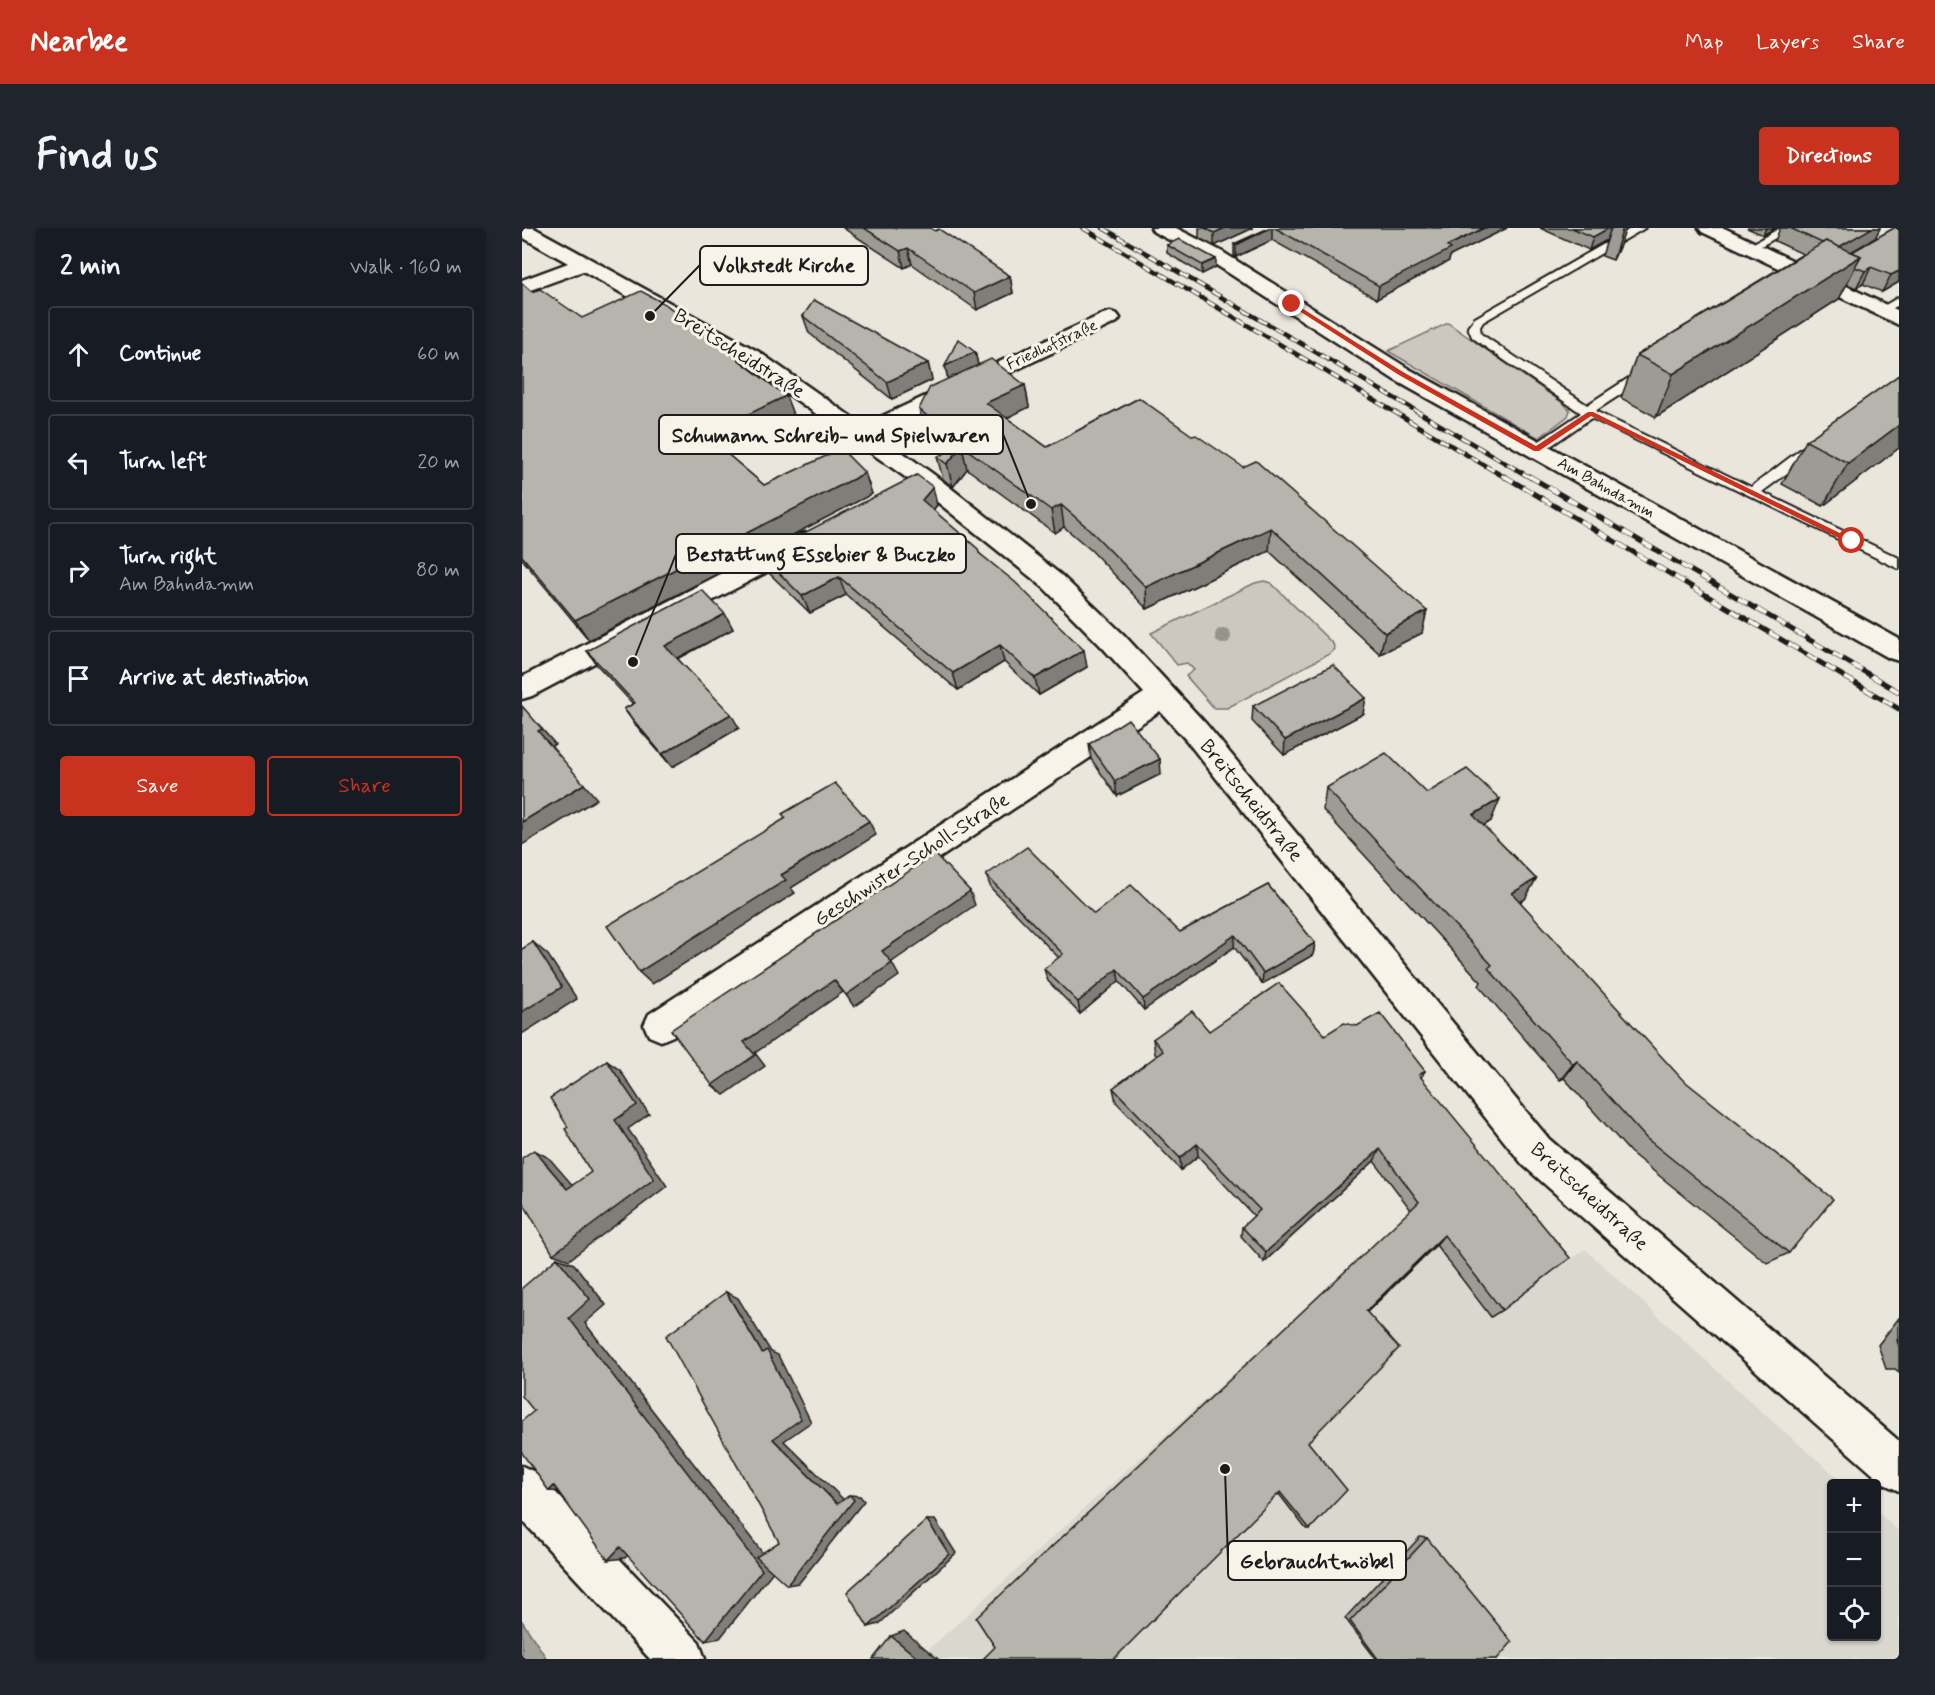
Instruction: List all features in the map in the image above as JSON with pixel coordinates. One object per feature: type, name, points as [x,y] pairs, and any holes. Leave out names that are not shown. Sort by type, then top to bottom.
[{"type":"street","name":"Am Bahndamm","points":[[1161,228],[1224,250],[1401,374],[1899,651]]},
{"type":"street","points":[[1709,228],[1890,315]]},
{"type":"street","name":"Breitscheidstraße","points":[[522,229],[751,357],[862,434],[913,484],[1052,582],[1113,641],[1211,751],[1536,1152],[1899,1469]]},
{"type":"street","points":[[522,287],[584,264]]},
{"type":"street","name":"Friedhofstraße","points":[[862,434],[1110,318]]},
{"type":"street","points":[[522,689],[829,528]]},
{"type":"street","name":"Geschwister-Scholl-Straße","points":[[661,1025],[1162,695]]},
{"type":"street","points":[[522,1488],[682,1659]]},
{"type":"lane","points":[[1640,228],[1479,320],[1474,327],[1476,335],[1588,412],[1899,564]]},
{"type":"lane","points":[[1750,248],[1788,228]]},
{"type":"lane","points":[[1890,315],[1899,300]]},
{"type":"lane","points":[[1537,449],[1655,367]]},
{"type":"lane","points":[[1753,492],[1826,437]]},
{"type":"shaded area","points":[[1448,323],[1564,404],[1570,410],[1568,416],[1539,438],[1388,351]]},
{"type":"shaded area","points":[[1264,581],[1271,583],[1333,644],[1335,649],[1227,708],[1214,708],[1186,676],[1194,670],[1187,663],[1177,665],[1151,633],[1255,583]]},
{"type":"shaded area","points":[[1412,1212],[1491,1317],[1585,1249],[1763,1413],[1839,1479],[1827,1479],[1827,1641],[1881,1641],[1881,1515],[1899,1531],[1899,1659],[918,1659]]},
{"type":"shaded area","points":[[522,1621],[547,1659],[522,1659]]},
{"type":"building","points":[[864,228],[930,228],[935,231],[939,229],[1010,276],[974,293],[908,248],[900,251]]},
{"type":"building","points":[[1205,228],[1225,228],[1214,233]]},
{"type":"building","points":[[1270,228],[1236,245],[1234,244]]},
{"type":"building","points":[[1275,228],[1484,228],[1447,246],[1451,249],[1379,286]]},
{"type":"building","points":[[1572,228],[1609,228],[1593,237]]},
{"type":"building","points":[[1790,228],[1872,228],[1839,247],[1826,241],[1822,243]]},
{"type":"building","points":[[1894,228],[1899,228],[1899,271],[1891,275],[1871,267],[1865,271],[1855,267],[1861,256],[1852,252]]},
{"type":"building","points":[[1179,239],[1216,259],[1202,265],[1167,245]]},
{"type":"building","points":[[1826,241],[1861,256],[1673,374],[1637,355]]},
{"type":"building","points":[[522,283],[532,292],[540,289],[582,318],[641,291],[665,304],[786,396],[705,435],[764,485],[841,449],[865,473],[575,620],[522,556]]},
{"type":"building","points":[[814,300],[928,363],[887,382],[803,316]]},
{"type":"building","points":[[958,339],[975,352],[945,366]]},
{"type":"building","points":[[991,359],[1025,385],[986,403],[1047,447],[1139,398],[1193,436],[1196,435],[1243,467],[1256,461],[1427,611],[1385,633],[1271,528],[1146,587],[1089,529],[1061,505],[1051,510],[962,446],[947,464],[937,457],[961,445],[919,409],[930,387]]},
{"type":"building","points":[[1899,375],[1899,425],[1848,463],[1806,441]]},
{"type":"building","points":[[917,475],[933,487],[922,500],[978,549],[979,553],[1015,582],[1084,650],[1035,678],[1000,645],[953,673],[839,577],[802,596],[761,555]]},
{"type":"building","points":[[702,590],[725,614],[665,646],[731,714],[662,754],[624,709],[635,703],[587,651]]},
{"type":"building","points":[[1333,665],[1366,698],[1285,740],[1253,706]]},
{"type":"building","points":[[522,706],[542,729],[538,731],[584,784],[522,822]]},
{"type":"building","points":[[1128,719],[1160,759],[1115,781],[1089,744]]},
{"type":"building","points":[[1386,753],[1427,793],[1467,769],[1500,799],[1473,815],[1536,879],[1512,893],[1682,1079],[1833,1199],[1789,1253],[1646,1138],[1577,1061],[1573,1064],[1488,968],[1492,965],[1326,788]]},
{"type":"building","points":[[835,783],[869,821],[781,875],[786,880],[639,972],[607,926],[786,818],[782,814]]},
{"type":"building","points":[[1027,847],[1094,914],[1131,885],[1180,932],[1268,885],[1315,943],[1263,973],[1235,935],[1143,999],[1117,969],[1078,1002],[1044,969],[1063,954],[986,875]]},
{"type":"building","points":[[935,854],[970,891],[882,951],[892,963],[846,995],[834,980],[744,1042],[755,1055],[712,1085],[671,1030]]},
{"type":"building","points":[[533,942],[562,987],[522,1012],[522,949]]},
{"type":"building","points":[[1279,983],[1325,1035],[1344,1023],[1357,1026],[1380,1013],[1425,1071],[1419,1075],[1570,1258],[1502,1310],[1444,1235],[1366,1311],[1399,1348],[1308,1442],[1347,1490],[1310,1529],[1280,1492],[1114,1659],[983,1659],[995,1647],[976,1618],[1419,1202],[1380,1149],[1266,1252],[1242,1227],[1260,1210],[1197,1144],[1180,1158],[1113,1088],[1163,1051],[1153,1039],[1192,1011],[1209,1031]]},
{"type":"building","points":[[607,1061],[637,1105],[615,1120],[654,1179],[553,1254],[522,1201],[522,1158],[534,1150],[567,1189],[591,1172],[565,1129],[568,1127],[550,1098]]},
{"type":"building","points":[[557,1258],[590,1299],[569,1318],[762,1570],[705,1641],[620,1547],[608,1560],[554,1486],[549,1491],[522,1453],[522,1421],[534,1411],[522,1396],[522,1288]]},
{"type":"building","points":[[726,1292],[762,1353],[767,1350],[801,1419],[773,1439],[837,1504],[850,1495],[854,1500],[787,1585],[756,1557],[779,1542],[666,1336]]},
{"type":"building","points":[[927,1520],[949,1554],[868,1627],[847,1592]]},
{"type":"building","points":[[1427,1538],[1512,1642],[1497,1659],[1378,1659],[1350,1621]]},
{"type":"building","points":[[891,1636],[919,1659],[873,1659]]},
{"type":"railway","points":[[1083,228],[1506,478]]},
{"type":"railway","points":[[1103,228],[1531,478]]},
{"type":"railway","points":[[1504,476],[1899,709]]},
{"type":"railway","points":[[1529,476],[1899,692]]},
{"type":"place","name":"Volkstedt Kirche","points":[[650,316]]},
{"type":"place","name":"Schumann Schreib- und Spielwaren","points":[[1031,504]]},
{"type":"place","name":"Bestattung Essebier & Buczko","points":[[633,662]]},
{"type":"place","name":"Gebrauchtmöbel","points":[[1225,1469]]},
{"type":"route","points":[[1292,304],[1401,374],[1537,449],[1590,413],[1852,541]]}]
